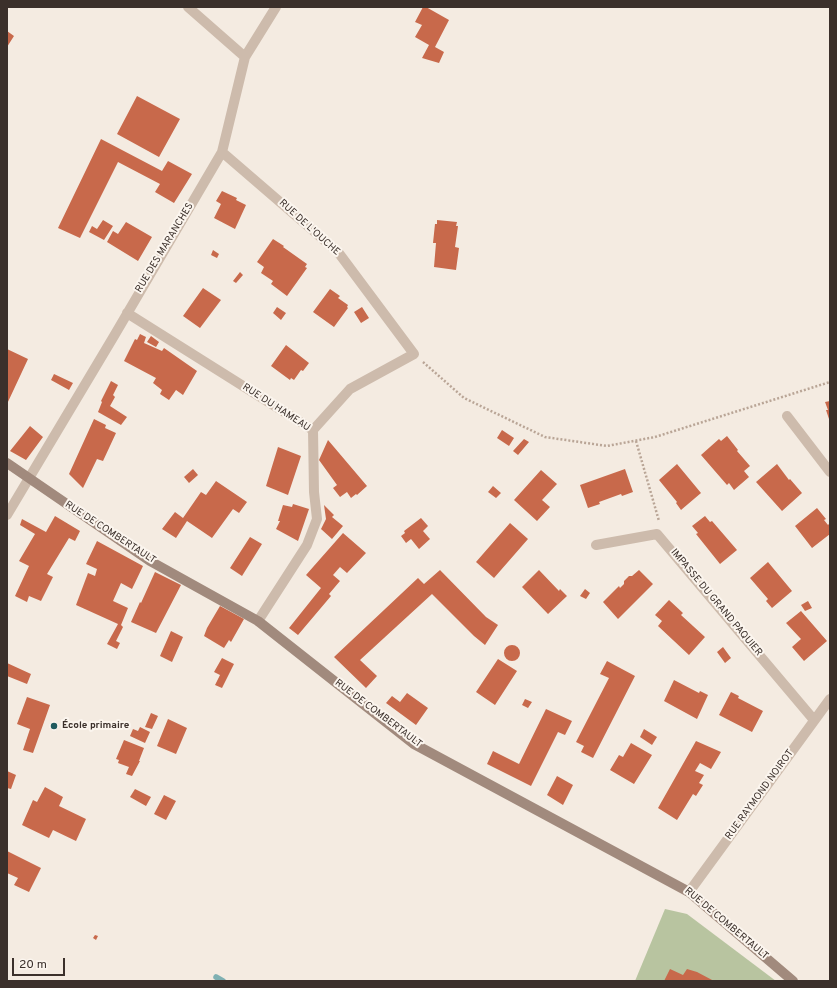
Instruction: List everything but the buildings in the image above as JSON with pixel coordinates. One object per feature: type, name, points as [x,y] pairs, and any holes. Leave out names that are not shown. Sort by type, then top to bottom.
[{"type":"street","points":[[188,7],[245,57]]},
{"type":"street","name":"RUE DES MARANCHES","points":[[7,515],[222,152],[245,57],[276,7]]},
{"type":"street","name":"RUE DE L'OUCHE","points":[[222,152],[338,252],[414,354]]},
{"type":"street","name":"RUE DU HAMEAU","points":[[127,313],[313,430],[314,492],[317,519],[307,545],[258,621]]},
{"type":"street","points":[[313,430],[350,389],[414,354]]},
{"type":"street","points":[[787,416],[830,472]]},
{"type":"street","name":"RUE DE COMBERTAULT","points":[[7,463],[150,561],[258,621],[414,744],[689,892],[793,981]]},
{"type":"street","points":[[596,545],[657,534]]},
{"type":"street","name":"IMPASSE DU GRAND PAQUIER","points":[[657,534],[814,720]]},
{"type":"street","name":"RUE RAYMOND NOIROT","points":[[689,892],[830,699]]},
{"type":"path","points":[[414,354],[464,398],[545,438],[607,446],[655,438],[830,382]]},
{"type":"path","points":[[636,441],[659,519],[657,534]]},
{"type":"green space","points":[[665,909],[687,914],[776,981],[635,981]]},
{"type":"waterway","points":[[216,977],[223,981]]},
{"type":"place","name":"École primaire","points":[[54,726]]}]
